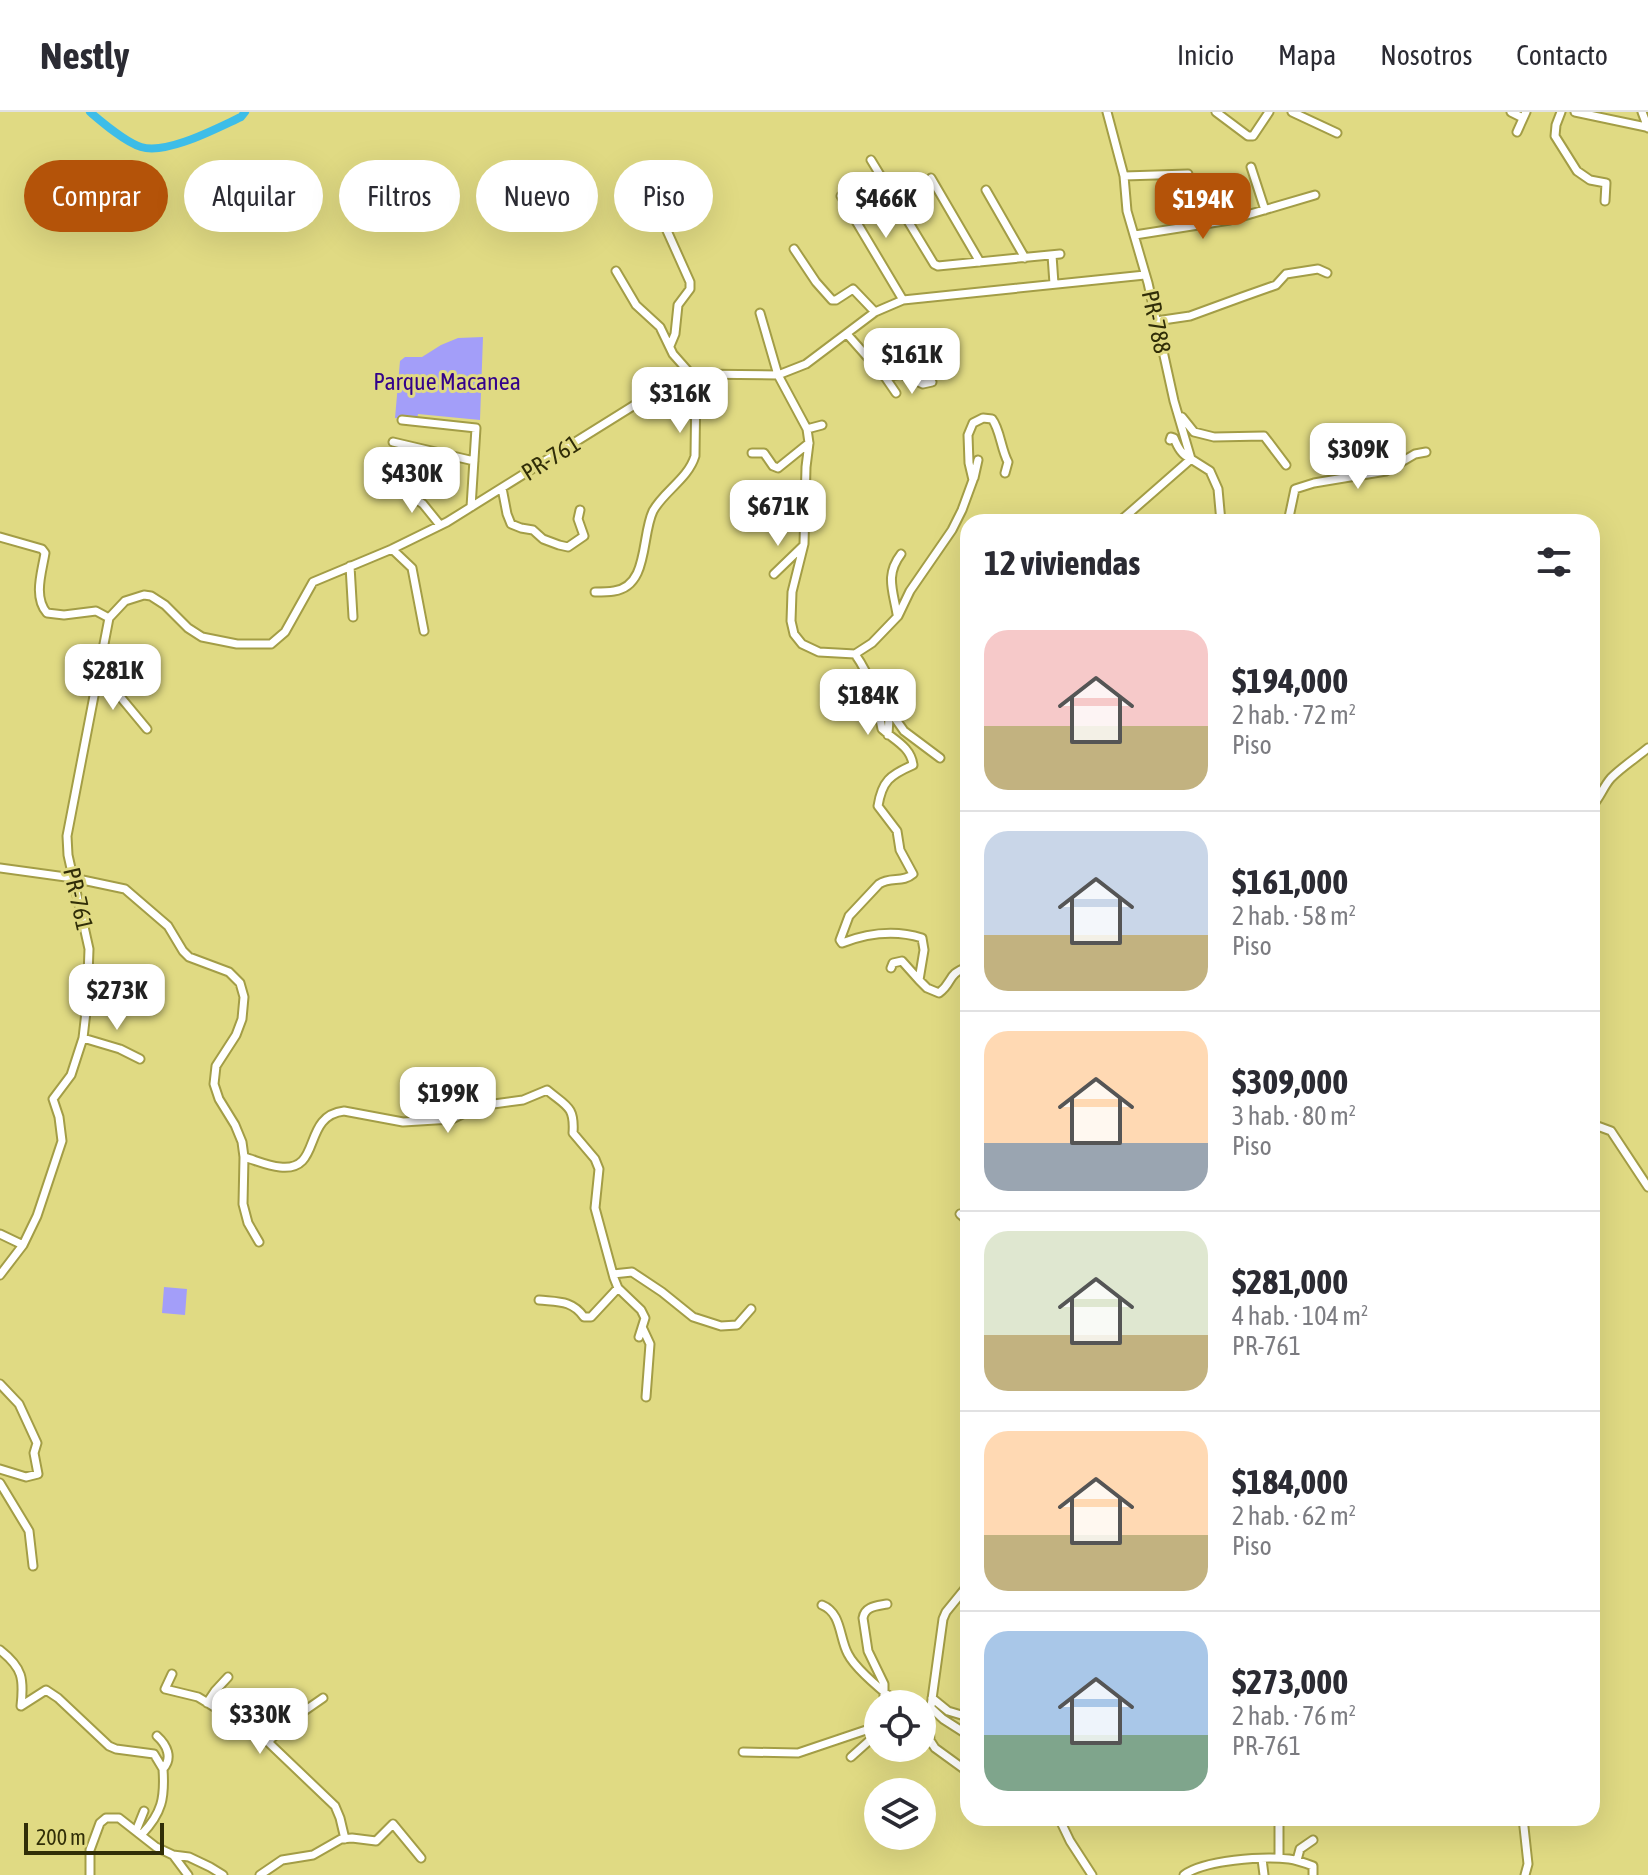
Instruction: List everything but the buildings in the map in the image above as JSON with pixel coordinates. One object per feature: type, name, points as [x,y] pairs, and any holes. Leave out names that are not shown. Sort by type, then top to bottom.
[{"type":"street","name":"PR-788","points":[[1107,112],[1124,176],[1127,211],[1174,401],[1191,459],[1210,471],[1218,489],[1220,514]]},
{"type":"street","points":[[1216,112],[1248,136],[1253,136],[1269,112]]},
{"type":"street","points":[[1292,112],[1337,133]]},
{"type":"street","points":[[1511,112],[1524,115],[1517,132]]},
{"type":"street","points":[[1561,112],[1555,136],[1577,171],[1590,180],[1606,183],[1605,201]]},
{"type":"street","points":[[1575,112],[1647,128],[1642,112]]},
{"type":"street","points":[[871,160],[934,264],[1056,255],[1054,284]]},
{"type":"street","points":[[1251,167],[1265,210]]},
{"type":"street","points":[[1124,176],[1188,174]]},
{"type":"street","points":[[931,178],[980,262]]},
{"type":"street","points":[[986,190],[1025,258]]},
{"type":"street","points":[[1135,235],[1230,220],[1315,195]]},
{"type":"street","points":[[841,196],[903,300]]},
{"type":"street","points":[[668,232],[690,282],[690,289],[678,305],[675,334],[670,346]]},
{"type":"street","points":[[794,249],[832,300],[853,289],[875,312]]},
{"type":"street","points":[[1156,321],[1190,316],[1276,285],[1286,274],[1318,269],[1327,273]]},
{"type":"street","points":[[595,592],[616,591],[629,584],[637,574],[654,510],[693,463],[695,456],[696,380],[673,354],[660,327],[636,305],[616,271]]},
{"type":"street","name":"PR-761","points":[[0,1275],[23,1245],[37,1216],[62,1141],[53,1099],[71,1075],[83,1038],[89,949],[68,855],[67,836],[109,618],[125,601],[151,596],[202,637],[237,644],[271,644],[285,632],[313,582],[440,525],[690,374],[778,375],[806,364],[875,312],[903,300],[1145,275]]},
{"type":"street","points":[[760,313],[778,375],[807,429],[809,443],[804,544],[792,592],[791,621],[794,634],[802,644],[819,652],[855,654],[872,643],[898,616],[910,591],[952,530],[962,510],[978,460]]},
{"type":"street","points":[[847,334],[896,393]]},
{"type":"street","points":[[885,377],[901,374],[923,384],[932,382]]},
{"type":"street","points":[[1174,401],[1184,421],[1194,432],[1214,437],[1264,436],[1286,465]]},
{"type":"street","points":[[973,480],[968,435],[973,423],[983,418],[992,419],[996,424],[1008,462],[1005,473]]},
{"type":"street","points":[[402,420],[476,428],[471,507]]},
{"type":"street","points":[[807,429],[822,425]]},
{"type":"street","points":[[1128,514],[1191,459],[1177,447],[1174,438],[1170,440]]},
{"type":"street","points":[[393,442],[474,461]]},
{"type":"street","points":[[752,453],[764,453],[778,468],[809,443]]},
{"type":"street","points":[[1290,514],[1295,489],[1386,471],[1415,454],[1426,452]]},
{"type":"street","points":[[398,487],[423,504],[440,525]]},
{"type":"street","points":[[502,488],[511,524],[533,530],[543,539],[559,545],[568,547],[584,536],[578,519],[580,510]]},
{"type":"street","points":[[782,526],[806,517]]},
{"type":"street","points":[[0,537],[42,549],[45,553],[39,593],[40,605],[47,613],[64,615],[96,611],[109,618]]},
{"type":"street","points":[[774,574],[804,544]]},
{"type":"street","points":[[392,549],[412,568],[424,631]]},
{"type":"street","points":[[898,616],[890,574],[901,554]]},
{"type":"street","points":[[350,566],[353,617]]},
{"type":"street","points":[[855,654],[868,672],[882,729],[908,750],[914,760],[913,765],[897,772],[887,781],[880,791],[878,806],[897,831],[900,850],[913,874],[907,879],[884,880],[879,884],[849,916],[840,940],[842,943],[860,936],[887,933],[922,938],[924,950],[919,980]]},
{"type":"street","points":[[98,675],[108,682],[147,729]]},
{"type":"street","points":[[888,735],[892,714],[904,731],[940,758]]},
{"type":"street","points":[[1600,793],[1612,777],[1648,748]]},
{"type":"street","points":[[0,868],[125,889],[168,926],[189,957],[229,972],[240,983],[244,997],[242,1019],[236,1035],[216,1066],[214,1084],[242,1142],[243,1204],[248,1223],[259,1242]]},
{"type":"street","points":[[891,968],[893,963],[902,961],[927,988],[939,993],[946,988],[951,975],[960,969]]},
{"type":"street","points":[[83,1038],[120,1049],[140,1059]]},
{"type":"street","points":[[244,1157],[280,1167],[295,1167],[307,1157],[316,1129],[337,1112],[403,1122],[452,1119],[479,1106],[523,1100],[547,1090],[569,1108],[574,1117],[573,1133],[595,1159],[599,1169],[595,1208],[613,1274],[618,1288],[645,1318],[641,1333],[650,1344],[646,1397]]},
{"type":"street","points":[[1600,1127],[1611,1131],[1648,1187]]},
{"type":"street","points":[[0,1234],[23,1245]]},
{"type":"street","points":[[613,1274],[632,1272],[693,1317],[721,1326],[737,1325],[751,1309]]},
{"type":"street","points":[[539,1300],[572,1304],[584,1317],[591,1317],[618,1288]]},
{"type":"street","points":[[0,1384],[19,1404],[37,1443],[34,1453],[38,1474],[26,1477],[0,1469]]},
{"type":"street","points":[[0,1483],[29,1531],[33,1566]]},
{"type":"street","points":[[933,1690],[943,1619],[960,1595]]},
{"type":"street","points":[[884,1690],[868,1651],[863,1618],[872,1607],[887,1604]]},
{"type":"street","points":[[822,1605],[828,1607],[839,1621],[843,1643],[850,1658],[882,1690]]},
{"type":"street","points":[[0,1650],[19,1670],[24,1682],[21,1706],[46,1690],[109,1746],[154,1754],[163,1769],[164,1789],[154,1821],[139,1832]]},
{"type":"street","points":[[172,1674],[165,1689],[198,1697],[268,1742],[335,1806],[345,1839]]},
{"type":"street","points":[[207,1703],[228,1677]]},
{"type":"street","points":[[268,1742],[287,1723],[323,1698]]},
{"type":"street","points":[[936,1701],[948,1711],[960,1715]]},
{"type":"street","points":[[936,1713],[960,1728]]},
{"type":"street","points":[[743,1752],[798,1753],[864,1731]]},
{"type":"street","points":[[157,1736],[169,1753],[163,1769]]},
{"type":"street","points":[[851,1757],[864,1745]]},
{"type":"street","points":[[936,1749],[960,1766]]},
{"type":"street","points":[[139,1832],[144,1811]]},
{"type":"street","points":[[90,1875],[90,1850],[100,1823],[106,1818],[119,1818],[156,1847],[173,1855],[189,1857],[223,1875]]},
{"type":"street","points":[[260,1875],[282,1860],[313,1855],[345,1839],[376,1841],[393,1824],[421,1858]]},
{"type":"street","points":[[1063,1826],[1092,1875]]},
{"type":"street","points":[[1279,1826],[1279,1858]]},
{"type":"street","points":[[1524,1826],[1528,1864],[1525,1875]]},
{"type":"street","points":[[1297,1860],[1300,1849],[1313,1840]]},
{"type":"street","points":[[173,1855],[188,1875]]},
{"type":"street","points":[[1184,1875],[1198,1867],[1221,1862],[1279,1858],[1313,1866],[1313,1875]]},
{"type":"street","points":[[1262,1859],[1264,1875]]},
{"type":"green space","name":"Parque Macanea","points":[[483,337],[480,420],[418,414],[417,420],[395,418],[400,361],[405,357],[422,357],[458,338]]},
{"type":"green space","points":[[164,1287],[187,1289],[185,1315],[162,1313]]},
{"type":"waterway","points":[[90,112],[128,141],[152,148],[192,139],[241,117],[245,112]]}]
